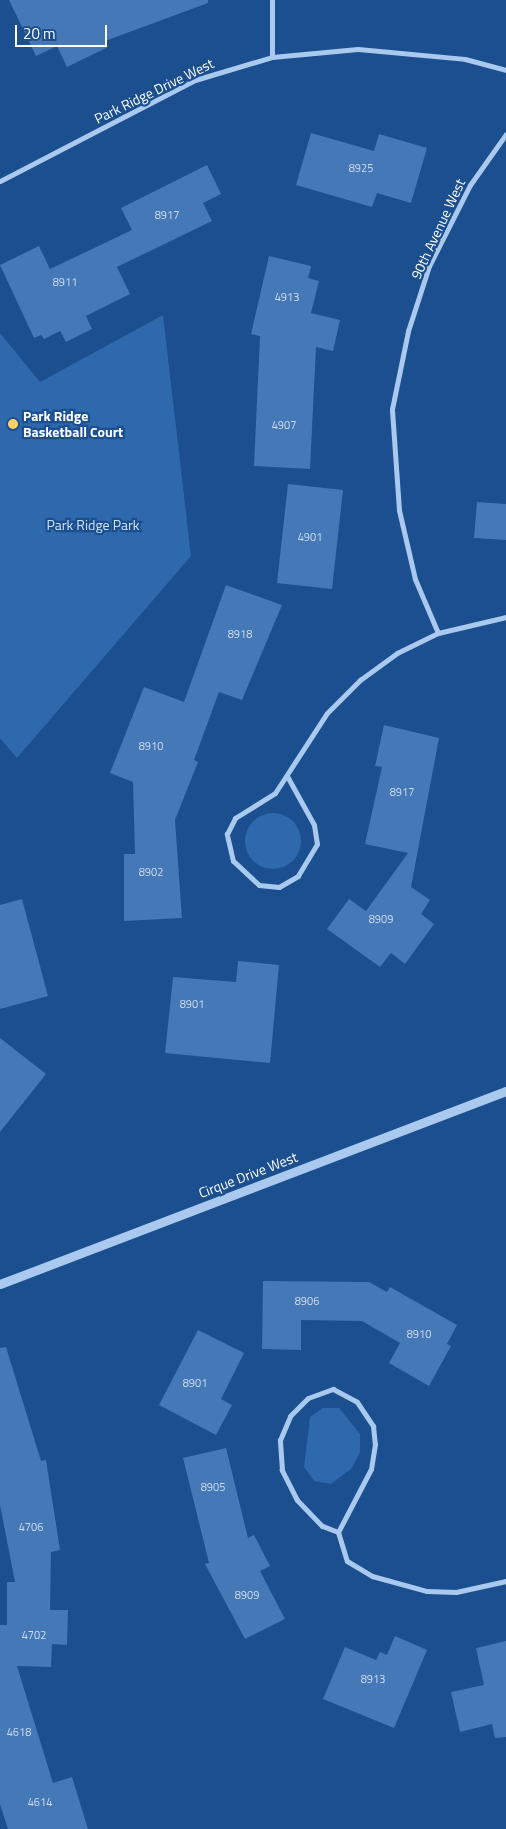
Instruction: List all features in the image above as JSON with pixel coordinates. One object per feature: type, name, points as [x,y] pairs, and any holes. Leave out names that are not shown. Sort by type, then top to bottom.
[{"type":"street","points":[[272,0],[272,57]]},
{"type":"street","name":"Park Ridge Drive West","points":[[0,181],[195,80],[272,57],[358,49],[464,60],[506,70]]},
{"type":"street","name":"90th Avenue West","points":[[438,633],[415,580],[399,510],[392,409],[408,330],[430,266],[470,186],[506,134]]},
{"type":"street","points":[[287,776],[314,826],[317,844],[298,876],[279,887],[259,885],[233,861],[227,834],[235,818],[275,793],[327,713],[360,680],[397,654],[438,633],[506,617]]},
{"type":"street","name":"Cirque Drive West","points":[[0,1284],[506,1091]]},
{"type":"street","points":[[338,1532],[322,1526],[297,1500],[282,1470],[280,1440],[290,1416],[308,1398],[333,1390],[357,1402],[373,1426],[375,1444],[371,1469],[338,1532],[347,1561],[399,1586],[456,1592],[506,1581]]},
{"type":"green space","name":"Park Ridge Park","points":[[163,315],[191,556],[17,758],[0,738],[0,333],[40,382]]},
{"type":"green space","points":[[273,813],[284,815],[293,821],[299,830],[301,841],[299,852],[293,861],[284,867],[273,869],[262,867],[253,861],[247,852],[245,841],[247,830],[253,821],[262,815]]},
{"type":"green space","points":[[323,1408],[339,1408],[360,1434],[360,1452],[352,1468],[331,1484],[314,1481],[304,1467],[310,1417]]},
{"type":"building","points":[[9,0],[208,0],[208,3],[105,41],[108,47],[67,67],[57,46],[36,56]]},
{"type":"building","points":[[311,133],[374,151],[379,134],[427,148],[411,203],[377,193],[372,207],[296,185]]},
{"type":"building","points":[[207,165],[221,194],[203,203],[212,221],[117,267],[130,294],[86,316],[92,329],[66,342],[60,331],[44,339],[41,335],[34,338],[0,265],[39,246],[50,269],[132,230],[121,208]]},
{"type":"building","points":[[269,256],[311,266],[308,278],[319,281],[311,313],[340,320],[333,351],[316,347],[310,469],[254,466],[260,336],[251,334]]},
{"type":"building","points":[[288,484],[343,490],[332,589],[277,583]]},
{"type":"building","points":[[477,502],[506,504],[506,540],[474,538]]},
{"type":"building","points":[[226,585],[282,605],[242,700],[219,692],[194,760],[198,762],[175,820],[182,918],[124,921],[124,854],[135,854],[133,782],[110,773],[144,687],[184,702]]},
{"type":"building","points":[[384,725],[439,738],[411,887],[430,900],[421,914],[434,924],[405,964],[391,953],[380,967],[327,929],[349,899],[366,911],[408,853],[365,844],[382,767],[375,766]]},
{"type":"building","points":[[22,899],[48,996],[0,1009],[0,905]]},
{"type":"building","points":[[238,961],[279,965],[270,1063],[165,1053],[173,977],[236,982]]},
{"type":"building","points":[[0,1038],[46,1074],[0,1132]]},
{"type":"building","points":[[263,1281],[369,1282],[387,1292],[390,1287],[457,1325],[447,1344],[451,1346],[429,1386],[389,1363],[400,1343],[362,1321],[301,1320],[301,1350],[262,1349]]},
{"type":"building","points":[[198,1330],[244,1353],[221,1399],[232,1405],[216,1435],[159,1405]]},
{"type":"building","points":[[6,1347],[41,1461],[46,1460],[60,1550],[51,1552],[50,1610],[68,1610],[67,1645],[52,1644],[51,1667],[17,1666],[53,1783],[72,1777],[88,1829],[8,1829],[0,1804],[0,1625],[7,1625],[7,1582],[15,1582],[0,1505],[0,1348]]},
{"type":"building","points":[[226,1448],[248,1538],[254,1535],[270,1566],[260,1571],[285,1619],[245,1639],[205,1564],[209,1563],[183,1458]]},
{"type":"building","points":[[395,1636],[427,1650],[394,1728],[323,1699],[345,1647],[376,1660],[380,1652],[387,1655]]},
{"type":"building","points":[[506,1641],[506,1737],[495,1738],[492,1724],[460,1732],[451,1692],[484,1685],[476,1648]]},
{"type":"place","name":"Park Ridge Basketball Court","points":[[13,424]]}]
